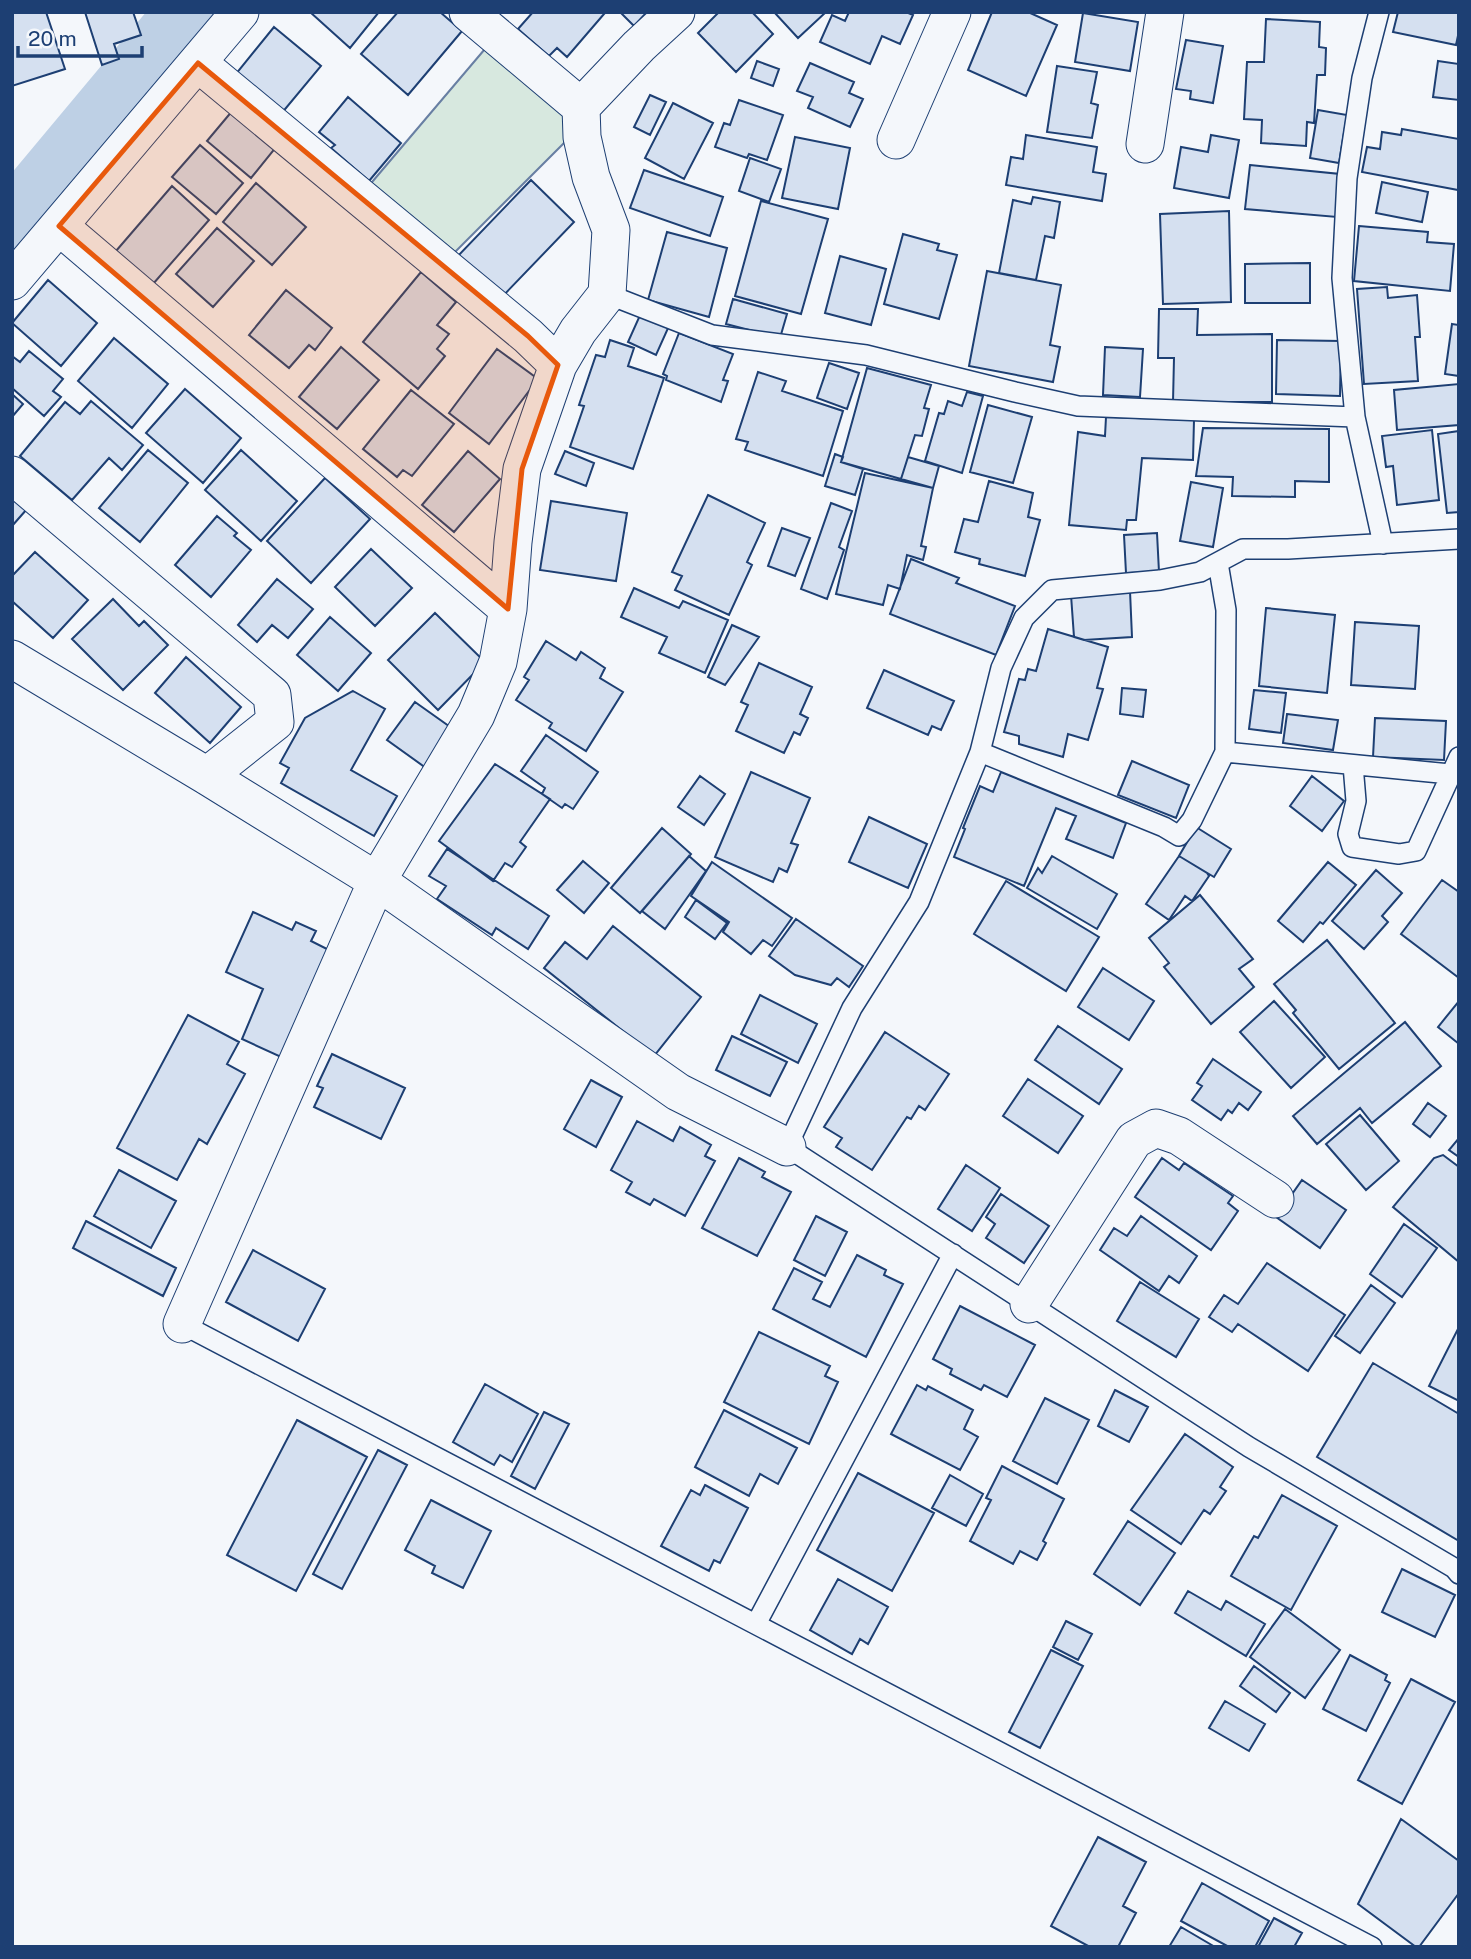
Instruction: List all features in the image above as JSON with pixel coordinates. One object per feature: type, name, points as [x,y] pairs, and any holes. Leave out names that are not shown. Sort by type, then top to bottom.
[{"type":"street","points":[[12,281],[240,12]]},
{"type":"street","points":[[468,12],[581,107]]},
{"type":"street","points":[[182,1324],[377,881],[476,715],[498,662],[508,609],[522,469],[558,365],[578,331],[607,294],[611,230],[591,177],[582,137],[581,107],[639,46],[676,12]]},
{"type":"street","points":[[896,140],[952,12]]},
{"type":"street","points":[[1145,144],[1166,12]]},
{"type":"street","points":[[198,63],[528,336],[558,365]]},
{"type":"street","points":[[59,226],[508,609]]},
{"type":"street","points":[[12,475],[272,695],[275,722],[207,776]]},
{"type":"street","points":[[12,659],[377,881],[678,1093],[787,1147]]},
{"type":"street","points":[[1029,1304],[1134,1140],[1156,1128],[1179,1136],[1275,1199]]},
{"type":"lane","points":[[1379,12],[1362,78],[1347,178],[1342,278],[1355,417],[1383,544]]},
{"type":"lane","points":[[607,294],[712,335],[866,355],[1078,405],[1355,417]]},
{"type":"lane","points":[[1459,539],[1243,549],[1200,572],[1160,580],[1052,590],[1024,618],[1001,668],[980,752],[919,902],[852,1008],[787,1147],[1249,1447],[1454,1568],[1459,1574]]},
{"type":"lane","points":[[980,752],[1164,827],[1179,836],[1192,820],[1225,752],[1226,610],[1218,563]]},
{"type":"lane","points":[[1225,752],[1353,765],[1454,766],[1416,851],[1399,854],[1352,847],[1348,834],[1356,802],[1353,765]]},
{"type":"lane","points":[[756,1624],[953,1254]]},
{"type":"lane","points":[[182,1324],[1372,1947]]},
{"type":"highlighted area","points":[[198,63],[528,336],[558,365],[522,469],[508,609],[59,226]]},
{"type":"shaded area","points":[[490,43],[569,113],[567,140],[449,258],[367,188]]},
{"type":"building","points":[[12,12],[46,12],[65,69],[12,86]]},
{"type":"building","points":[[85,12],[133,12],[141,35],[114,44],[119,59],[102,65]]},
{"type":"building","points":[[310,12],[379,12],[350,48]]},
{"type":"building","points":[[398,12],[440,12],[462,31],[408,95],[361,54]]},
{"type":"building","points":[[533,12],[604,14],[567,57],[557,48],[549,56],[518,29]]},
{"type":"building","points":[[620,12],[647,12],[634,26]]},
{"type":"building","points":[[719,12],[752,12],[773,34],[736,72],[698,33]]},
{"type":"building","points":[[774,12],[826,12],[798,38]]},
{"type":"building","points":[[849,12],[906,12],[913,15],[900,44],[882,36],[870,64],[820,42],[832,15],[845,21]]},
{"type":"building","points":[[992,12],[1028,12],[1057,25],[1026,96],[968,70]]},
{"type":"building","points":[[1398,12],[1459,12],[1456,45],[1393,32]]},
{"type":"building","points":[[1083,13],[1138,22],[1130,71],[1075,62]]},
{"type":"building","points":[[1266,19],[1320,22],[1319,47],[1326,48],[1325,75],[1317,75],[1314,123],[1307,122],[1306,146],[1261,143],[1262,120],[1244,119],[1247,62],[1264,62]]},
{"type":"building","points":[[274,27],[321,66],[281,114],[235,75]]},
{"type":"building","points":[[1186,40],[1223,46],[1213,103],[1190,99],[1191,91],[1176,89]]},
{"type":"building","points":[[757,61],[779,69],[773,86],[751,78]]},
{"type":"building","points":[[1438,61],[1459,64],[1459,100],[1433,97]]},
{"type":"building","points":[[810,63],[854,82],[849,93],[863,99],[850,127],[808,108],[813,97],[797,91]]},
{"type":"building","points":[[1057,66],[1097,72],[1091,103],[1098,105],[1092,138],[1047,132]]},
{"type":"building","points":[[650,95],[666,102],[650,135],[634,127]]},
{"type":"building","points":[[348,97],[401,143],[369,181],[331,148],[335,145],[319,132]]},
{"type":"building","points":[[739,100],[783,115],[767,160],[749,154],[747,158],[715,147],[724,123],[730,125]]},
{"type":"building","points":[[673,103],[713,123],[684,179],[645,158]]},
{"type":"building","points":[[233,110],[277,146],[251,178],[207,141]]},
{"type":"building","points":[[1318,110],[1347,115],[1339,163],[1310,158]]},
{"type":"building","points":[[1402,129],[1459,139],[1458,190],[1362,172],[1367,147],[1380,149],[1382,132],[1401,135]]},
{"type":"building","points":[[1026,135],[1097,147],[1093,172],[1106,174],[1102,201],[1006,185],[1011,157],[1023,159]]},
{"type":"building","points":[[1211,135],[1239,140],[1229,198],[1174,188],[1181,147],[1208,152]]},
{"type":"building","points":[[795,137],[850,148],[838,209],[782,198]]},
{"type":"building","points":[[200,145],[243,183],[216,214],[172,177]]},
{"type":"building","points":[[750,158],[781,169],[769,202],[739,191]]},
{"type":"building","points":[[1250,165],[1340,174],[1337,217],[1245,209]]},
{"type":"building","points":[[644,170],[723,197],[710,236],[630,208]]},
{"type":"building","points":[[531,180],[574,222],[500,299],[456,258]]},
{"type":"building","points":[[1382,182],[1428,192],[1422,222],[1376,213]]},
{"type":"building","points":[[256,183],[306,227],[272,265],[223,222]]},
{"type":"building","points":[[172,186],[209,220],[153,284],[116,251]]},
{"type":"building","points":[[1033,197],[1060,202],[1054,238],[1045,236],[1036,280],[999,273],[1013,200],[1031,204]]},
{"type":"building","points":[[761,201],[828,219],[801,314],[735,296]]},
{"type":"building","points":[[1229,211],[1231,302],[1163,304],[1160,214]]},
{"type":"building","points":[[1359,226],[1428,232],[1427,242],[1454,244],[1450,291],[1354,281]]},
{"type":"building","points":[[217,228],[254,261],[213,307],[176,274]]},
{"type":"building","points":[[667,232],[727,248],[709,317],[648,300]]},
{"type":"building","points":[[903,234],[939,244],[937,250],[957,255],[939,319],[884,304]]},
{"type":"building","points":[[840,256],[886,269],[871,325],[825,313]]},
{"type":"building","points":[[1310,263],[1310,303],[1245,303],[1245,264]]},
{"type":"building","points":[[987,271],[1061,285],[1050,345],[1060,347],[1053,382],[969,366]]},
{"type":"building","points":[[421,272],[456,302],[437,325],[449,334],[437,349],[445,356],[418,389],[363,342]]},
{"type":"building","points":[[48,280],[97,323],[61,366],[12,323]]},
{"type":"building","points":[[1387,287],[1388,298],[1417,295],[1420,337],[1415,337],[1418,381],[1364,384],[1357,289]]},
{"type":"building","points":[[286,290],[332,328],[315,350],[309,345],[289,368],[249,335]]},
{"type":"building","points":[[733,299],[787,314],[780,338],[726,324]]},
{"type":"building","points":[[1159,309],[1198,309],[1197,335],[1272,334],[1272,402],[1173,402],[1174,358],[1158,358]]},
{"type":"building","points":[[641,313],[669,326],[656,355],[628,342]]},
{"type":"building","points":[[1452,324],[1459,325],[1459,376],[1445,374]]},
{"type":"building","points":[[679,333],[733,354],[723,380],[728,381],[721,402],[666,380],[667,376],[663,374]]},
{"type":"building","points":[[114,338],[168,384],[132,428],[78,381]]},
{"type":"building","points":[[610,340],[634,348],[628,366],[664,378],[633,469],[570,447],[584,406],[579,405],[596,355],[605,357]]},
{"type":"building","points":[[1277,340],[1341,341],[1340,396],[1276,394]]},
{"type":"building","points":[[341,347],[379,380],[337,429],[299,397]]},
{"type":"building","points":[[1105,347],[1143,349],[1140,397],[1103,395]]},
{"type":"building","points":[[497,349],[538,379],[489,444],[449,413]]},
{"type":"building","points":[[29,351],[63,379],[53,391],[61,397],[44,416],[12,388],[12,356],[20,362]]},
{"type":"building","points":[[829,363],[859,373],[847,409],[817,398]]},
{"type":"building","points":[[867,368],[931,385],[924,408],[929,409],[922,436],[915,435],[901,479],[841,462]]},
{"type":"building","points":[[758,372],[786,381],[782,391],[843,411],[823,476],[745,450],[748,442],[736,439]]},
{"type":"building","points":[[1459,384],[1459,425],[1397,430],[1394,390]]},
{"type":"building","points":[[185,389],[241,438],[203,483],[146,433]]},
{"type":"building","points":[[411,390],[454,424],[412,476],[403,470],[397,477],[363,449]]},
{"type":"building","points":[[967,392],[983,396],[962,473],[925,461],[939,413],[944,414],[948,401],[962,406]]},
{"type":"building","points":[[12,394],[23,404],[12,417]]},
{"type":"building","points":[[91,401],[143,445],[122,470],[109,458],[72,500],[20,456],[65,402],[80,414]]},
{"type":"building","points":[[988,405],[1032,417],[1013,483],[970,472]]},
{"type":"building","points":[[1106,417],[1194,420],[1193,460],[1142,458],[1136,520],[1127,520],[1126,530],[1069,525],[1078,432],[1105,436]]},
{"type":"building","points":[[1203,428],[1329,429],[1329,482],[1295,481],[1295,497],[1232,496],[1233,477],[1196,476]]},
{"type":"building","points":[[1432,430],[1439,500],[1397,505],[1393,466],[1386,467],[1382,436]]},
{"type":"building","points":[[1459,431],[1459,512],[1447,513],[1438,434]]},
{"type":"building","points":[[148,450],[188,483],[140,542],[99,508]]},
{"type":"building","points":[[241,450],[297,501],[261,541],[205,490]]},
{"type":"building","points":[[468,451],[500,479],[454,532],[422,505]]},
{"type":"building","points":[[565,451],[594,463],[586,486],[555,474]]},
{"type":"building","points":[[835,454],[843,457],[841,462],[863,469],[855,495],[825,486]]},
{"type":"building","points":[[908,457],[939,466],[933,488],[901,479]]},
{"type":"building","points":[[865,473],[933,488],[921,546],[926,547],[923,560],[907,555],[900,589],[888,585],[883,605],[836,594]]},
{"type":"building","points":[[325,478],[370,519],[311,583],[267,541]]},
{"type":"building","points":[[989,481],[1033,493],[1028,517],[1040,520],[1025,576],[979,564],[980,559],[955,552],[964,519],[978,522]]},
{"type":"building","points":[[1191,482],[1223,488],[1213,547],[1180,541]]},
{"type":"building","points":[[708,495],[765,523],[747,562],[752,565],[729,615],[675,590],[682,576],[672,572]]},
{"type":"building","points":[[12,496],[27,509],[12,526]]},
{"type":"building","points":[[551,501],[627,513],[616,581],[540,570]]},
{"type":"building","points":[[831,503],[852,511],[839,547],[844,550],[827,599],[801,589]]},
{"type":"building","points":[[217,516],[237,533],[234,536],[251,550],[211,597],[175,565]]},
{"type":"building","points":[[782,528],[810,538],[795,576],[768,566]]},
{"type":"building","points":[[1157,533],[1159,572],[1126,573],[1124,535]]},
{"type":"building","points":[[371,549],[412,588],[375,626],[335,587]]},
{"type":"building","points":[[35,552],[88,600],[53,638],[12,601],[12,576]]},
{"type":"building","points":[[911,559],[959,578],[956,583],[1015,606],[996,655],[890,614]]},
{"type":"building","points":[[277,579],[313,609],[288,638],[272,625],[257,642],[238,625]]},
{"type":"building","points":[[634,588],[679,608],[683,601],[728,620],[705,673],[659,653],[667,637],[621,617]]},
{"type":"building","points":[[1130,591],[1132,637],[1084,640],[1074,637],[1071,595]]},
{"type":"building","points":[[113,599],[139,626],[144,621],[168,645],[123,690],[72,639]]},
{"type":"building","points":[[1266,608],[1335,615],[1327,693],[1259,686]]},
{"type":"building","points":[[435,613],[485,662],[438,710],[388,660]]},
{"type":"building","points":[[330,617],[371,653],[338,691],[297,655]]},
{"type":"building","points":[[1355,622],[1419,626],[1415,689],[1351,685]]},
{"type":"building","points":[[732,625],[759,637],[725,685],[708,677]]},
{"type":"building","points":[[1048,629],[1108,647],[1097,688],[1103,689],[1088,740],[1068,734],[1063,757],[1019,744],[1019,736],[1004,732],[1019,679],[1025,680],[1028,669],[1036,671]]},
{"type":"building","points":[[546,641],[576,660],[581,652],[605,668],[600,678],[623,692],[586,751],[549,728],[552,723],[516,700],[529,680],[524,677]]},
{"type":"building","points":[[186,657],[241,707],[210,743],[155,693]]},
{"type":"building","points":[[759,663],[812,687],[800,714],[808,718],[800,735],[794,732],[784,753],[736,731],[748,705],[741,702]]},
{"type":"building","points":[[884,670],[954,701],[941,730],[932,726],[928,735],[867,708]]},
{"type":"building","points":[[1122,688],[1146,690],[1143,717],[1120,714]]},
{"type":"building","points":[[1254,690],[1286,693],[1281,733],[1249,729]]},
{"type":"building","points":[[353,691],[385,709],[351,770],[397,796],[374,836],[281,783],[289,768],[280,763],[305,718]]},
{"type":"building","points":[[415,702],[453,729],[426,768],[387,740]]},
{"type":"building","points":[[1287,714],[1338,720],[1333,750],[1283,743]]},
{"type":"building","points":[[1375,718],[1446,721],[1444,760],[1373,757]]},
{"type":"building","points":[[546,735],[598,772],[573,809],[565,804],[562,808],[542,794],[545,788],[521,771]]},
{"type":"building","points":[[1132,761],[1189,785],[1176,818],[1118,795]]},
{"type":"building","points":[[495,764],[550,799],[520,842],[526,847],[512,867],[505,863],[493,881],[439,841]]},
{"type":"building","points":[[751,772],[810,798],[791,843],[798,845],[787,872],[779,868],[773,882],[715,857]]},
{"type":"building","points":[[1001,772],[1126,823],[1113,858],[1066,839],[1076,816],[1056,808],[1024,886],[954,857],[980,786],[993,792]]},
{"type":"building","points":[[700,776],[725,794],[704,825],[678,807]]},
{"type":"building","points":[[1312,776],[1344,801],[1322,831],[1290,806]]},
{"type":"building","points":[[869,817],[927,844],[908,888],[849,862]]},
{"type":"building","points":[[1196,827],[1231,849],[1214,877],[1179,856]]},
{"type":"building","points":[[662,828],[691,854],[640,913],[611,888]]},
{"type":"building","points":[[447,849],[549,916],[528,949],[496,928],[492,935],[437,899],[446,886],[429,876]]},
{"type":"building","points":[[689,856],[706,871],[665,929],[642,911]]},
{"type":"building","points":[[1052,856],[1117,894],[1097,929],[1027,888],[1038,868],[1042,873]]},
{"type":"building","points":[[1179,856],[1209,876],[1192,901],[1185,896],[1169,920],[1146,904]]},
{"type":"building","points":[[583,861],[609,883],[584,913],[557,890]]},
{"type":"building","points":[[712,862],[792,918],[772,946],[763,940],[751,954],[723,932],[729,922],[691,896]]},
{"type":"building","points":[[1328,862],[1356,885],[1323,924],[1320,922],[1303,942],[1278,921]]},
{"type":"building","points":[[1376,870],[1402,893],[1382,916],[1388,922],[1364,949],[1332,921]]},
{"type":"building","points":[[1442,880],[1459,892],[1459,978],[1401,934]]},
{"type":"building","points":[[1006,881],[1099,937],[1066,991],[974,934]]},
{"type":"building","points":[[1200,895],[1253,959],[1239,969],[1254,987],[1211,1024],[1164,967],[1169,963],[1149,938]]},
{"type":"building","points":[[696,900],[727,923],[715,939],[685,917]]},
{"type":"building","points":[[253,912],[292,930],[296,922],[316,931],[311,941],[329,950],[281,1057],[242,1039],[263,989],[226,972]]},
{"type":"building","points":[[796,919],[863,966],[849,987],[837,978],[831,985],[795,975],[769,956]]},
{"type":"building","points":[[613,926],[701,997],[654,1056],[544,968],[565,942],[587,959]]},
{"type":"building","points":[[1327,940],[1395,1023],[1339,1069],[1293,1013],[1296,1010],[1274,984]]},
{"type":"building","points":[[1103,968],[1154,1001],[1129,1040],[1078,1007]]},
{"type":"building","points":[[760,995],[817,1024],[798,1063],[741,1034]]},
{"type":"building","points":[[1274,1001],[1325,1057],[1291,1088],[1240,1032]]},
{"type":"building","points":[[1459,1001],[1459,1044],[1438,1027]]},
{"type":"building","points":[[188,1015],[239,1042],[227,1064],[245,1074],[207,1144],[199,1139],[177,1180],[117,1148]]},
{"type":"building","points":[[1405,1022],[1441,1066],[1372,1123],[1360,1108],[1317,1144],[1293,1116]]},
{"type":"building","points":[[1058,1026],[1122,1069],[1099,1104],[1035,1060]]},
{"type":"building","points":[[885,1032],[949,1074],[925,1110],[919,1106],[911,1119],[907,1117],[872,1170],[836,1147],[842,1138],[824,1127]]},
{"type":"building","points":[[732,1036],[787,1062],[770,1096],[716,1070]]},
{"type":"building","points":[[332,1054],[405,1088],[381,1139],[314,1107],[323,1088],[317,1086]]},
{"type":"building","points":[[1213,1059],[1261,1092],[1248,1110],[1239,1103],[1232,1113],[1228,1110],[1221,1120],[1192,1100],[1202,1086],[1197,1083]]},
{"type":"building","points":[[1028,1079],[1083,1116],[1058,1153],[1003,1116]]},
{"type":"building","points":[[591,1080],[622,1097],[596,1147],[564,1129]]},
{"type":"building","points":[[1428,1103],[1446,1116],[1430,1137],[1413,1124]]},
{"type":"building","points":[[1360,1115],[1399,1161],[1366,1190],[1326,1144]]},
{"type":"building","points":[[637,1121],[673,1141],[680,1127],[711,1145],[705,1156],[715,1161],[685,1216],[654,1199],[650,1205],[626,1192],[632,1182],[611,1170]]},
{"type":"building","points":[[1459,1138],[1459,1157],[1449,1150]]},
{"type":"building","points":[[1443,1155],[1459,1167],[1459,1262],[1393,1207],[1434,1158]]},
{"type":"building","points":[[739,1158],[765,1172],[762,1177],[791,1192],[757,1256],[702,1228]]},
{"type":"building","points":[[1162,1158],[1179,1170],[1184,1163],[1233,1196],[1228,1203],[1238,1211],[1211,1250],[1135,1197]]},
{"type":"building","points":[[966,1165],[1000,1188],[972,1231],[938,1209]]},
{"type":"building","points":[[119,1170],[176,1201],[151,1248],[94,1216]]},
{"type":"building","points":[[1302,1180],[1346,1210],[1320,1248],[1276,1217]]},
{"type":"building","points":[[1001,1194],[1049,1226],[1024,1263],[986,1238],[995,1224],[986,1217]]},
{"type":"building","points":[[816,1216],[847,1232],[825,1276],[794,1260]]},
{"type":"building","points":[[1141,1216],[1197,1256],[1179,1283],[1169,1276],[1159,1291],[1100,1250],[1114,1228],[1127,1236]]},
{"type":"building","points":[[86,1221],[176,1268],[163,1296],[73,1248]]},
{"type":"building","points":[[1404,1224],[1437,1248],[1402,1297],[1370,1274]]},
{"type":"building","points":[[253,1250],[325,1289],[298,1341],[226,1302]]},
{"type":"building","points":[[857,1255],[886,1270],[884,1275],[903,1284],[866,1357],[773,1309],[794,1268],[822,1282],[813,1299],[830,1307]]},
{"type":"building","points":[[1267,1263],[1345,1315],[1308,1371],[1238,1324],[1232,1332],[1209,1317],[1224,1295],[1238,1304]]},
{"type":"building","points":[[1140,1282],[1199,1319],[1176,1357],[1117,1321]]},
{"type":"building","points":[[1371,1285],[1395,1303],[1360,1353],[1335,1336]]},
{"type":"building","points":[[960,1306],[1035,1345],[1007,1397],[984,1385],[981,1390],[950,1374],[952,1369],[933,1359]]},
{"type":"building","points":[[1459,1327],[1459,1401],[1429,1386]]},
{"type":"building","points":[[759,1332],[830,1366],[825,1376],[838,1382],[809,1444],[724,1402]]},
{"type":"building","points":[[1373,1363],[1459,1414],[1459,1541],[1317,1457]]},
{"type":"building","points":[[485,1384],[538,1414],[512,1462],[500,1455],[494,1465],[453,1442]]},
{"type":"building","points":[[917,1385],[926,1390],[928,1386],[973,1410],[964,1429],[978,1437],[960,1470],[891,1434]]},
{"type":"building","points":[[1115,1390],[1148,1407],[1129,1442],[1098,1426]]},
{"type":"building","points":[[1045,1398],[1089,1420],[1057,1484],[1013,1461]]},
{"type":"building","points":[[724,1410],[797,1448],[778,1484],[760,1474],[749,1496],[695,1467]]},
{"type":"building","points":[[544,1412],[569,1424],[535,1489],[511,1476]]},
{"type":"building","points":[[297,1420],[367,1457],[296,1591],[227,1555]]},
{"type":"building","points":[[1185,1434],[1233,1467],[1220,1487],[1226,1491],[1210,1514],[1204,1510],[1181,1544],[1131,1510]]},
{"type":"building","points":[[378,1450],[407,1465],[342,1589],[313,1574]]},
{"type":"building","points":[[1002,1466],[1064,1499],[1043,1541],[1046,1543],[1037,1560],[1020,1551],[1013,1564],[970,1541],[991,1500],[986,1498]]},
{"type":"building","points":[[858,1473],[934,1513],[892,1591],[817,1550]]},
{"type":"building","points":[[950,1475],[983,1494],[966,1526],[932,1508]]},
{"type":"building","points":[[705,1485],[748,1508],[720,1563],[714,1560],[709,1571],[661,1546],[691,1490],[700,1495]]},
{"type":"building","points":[[1282,1495],[1337,1526],[1291,1610],[1231,1576],[1254,1536],[1258,1538]]},
{"type":"building","points":[[431,1500],[491,1531],[463,1588],[432,1573],[435,1566],[405,1550]]},
{"type":"building","points":[[1128,1521],[1175,1553],[1140,1605],[1094,1574]]},
{"type":"building","points":[[1402,1569],[1455,1595],[1435,1637],[1382,1612]]},
{"type":"building","points":[[838,1579],[888,1607],[868,1644],[860,1639],[852,1654],[810,1630]]},
{"type":"building","points":[[1188,1591],[1221,1610],[1226,1601],[1265,1624],[1246,1656],[1175,1613]]},
{"type":"building","points":[[1285,1609],[1340,1650],[1305,1698],[1250,1657]]},
{"type":"building","points":[[1066,1621],[1092,1634],[1078,1660],[1053,1647]]},
{"type":"building","points":[[1051,1650],[1083,1666],[1040,1748],[1009,1732]]},
{"type":"building","points":[[1350,1655],[1387,1675],[1385,1680],[1390,1683],[1366,1731],[1323,1709]]},
{"type":"building","points":[[1254,1666],[1290,1693],[1276,1712],[1240,1686]]},
{"type":"building","points":[[1411,1679],[1455,1702],[1402,1804],[1358,1780]]},
{"type":"building","points":[[1225,1701],[1265,1724],[1249,1751],[1209,1728]]},
{"type":"building","points":[[1401,1819],[1459,1861],[1459,1893],[1419,1947],[1358,1904]]},
{"type":"building","points":[[1098,1837],[1146,1862],[1123,1906],[1136,1913],[1118,1947],[1090,1947],[1051,1926]]},
{"type":"building","points":[[1202,1883],[1269,1921],[1255,1947],[1229,1947],[1181,1921]]},
{"type":"building","points":[[1274,1918],[1302,1933],[1294,1947],[1258,1947]]},
{"type":"building","points":[[1181,1927],[1215,1947],[1169,1947]]},
{"type":"waterway","points":[[12,231],[195,12]]}]
